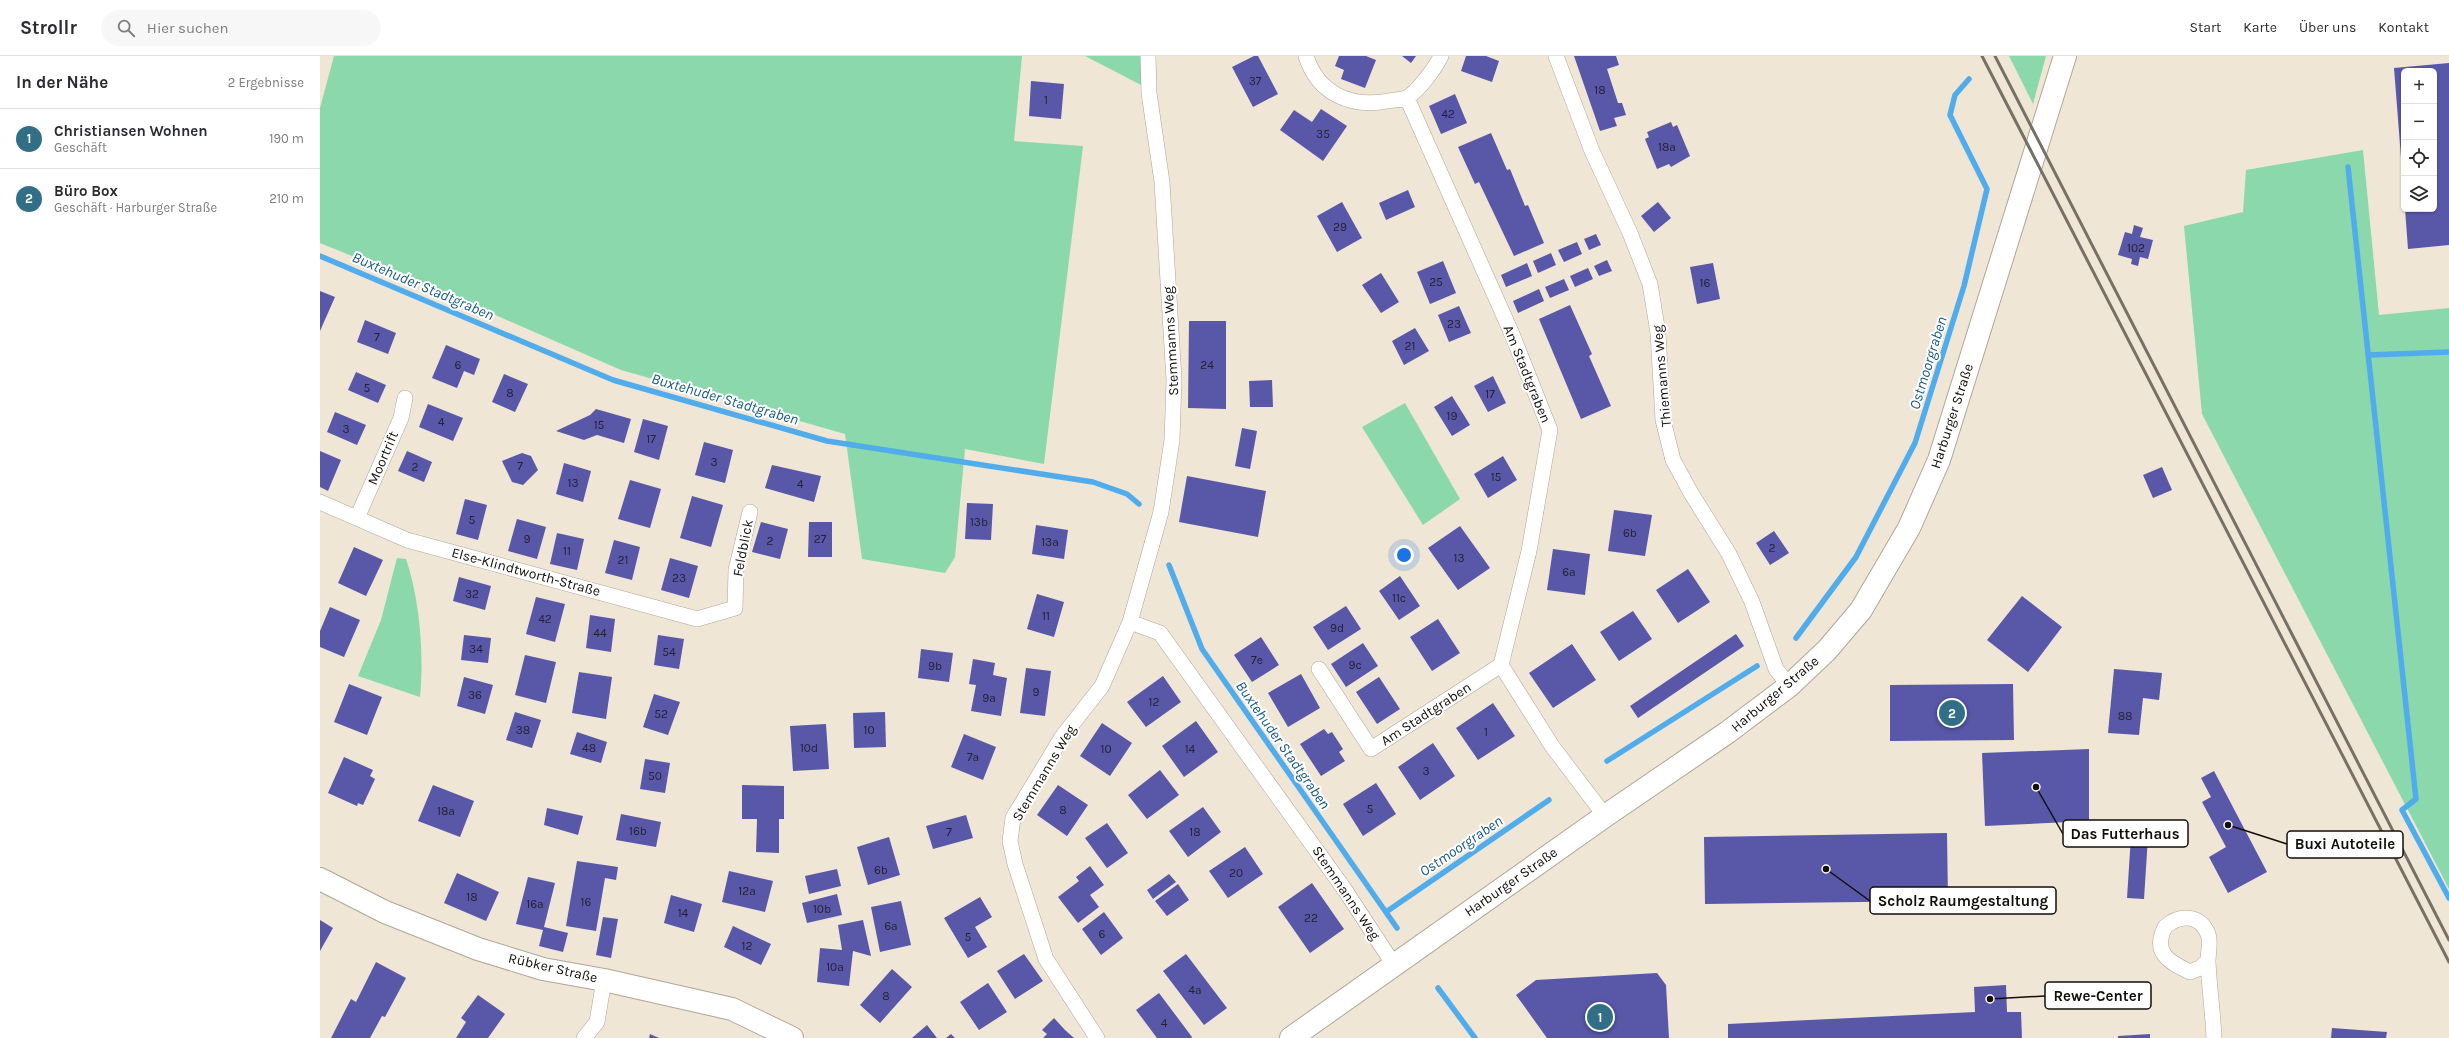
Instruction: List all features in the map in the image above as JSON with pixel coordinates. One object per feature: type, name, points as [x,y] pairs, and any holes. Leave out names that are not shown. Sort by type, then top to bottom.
[{"type":"street","name":"Stemmanns Weg","points":[[1097,1038],[1046,959],[1015,864],[1010,841],[1013,818],[1062,737],[1102,686],[1130,622],[1161,512],[1173,429],[1174,380],[1162,182],[1149,93],[1148,56]]},
{"type":"street","points":[[1306,56],[1311,70],[1335,97],[1370,104],[1407,98],[1435,69],[1441,56]]},
{"type":"street","name":"Thiemanns Weg","points":[[1556,56],[1579,119],[1630,233],[1650,284],[1658,333],[1663,420],[1673,460],[1691,494],[1729,554],[1752,602],[1776,669],[1789,686]]},
{"type":"street","name":"Harburger Straße","points":[[1292,1038],[1605,816],[1728,732],[1789,686],[1827,650],[1861,610],[1912,521],[1939,460],[2065,56]]},
{"type":"street","name":"Am Stadtgraben","points":[[1319,669],[1371,749],[1501,665],[1529,551],[1550,430],[1512,334],[1407,98]]},
{"type":"street","name":"Moortrift","points":[[358,518],[401,418],[405,398]]},
{"type":"street","name":"Else-Klindtworth-Straße","points":[[320,502],[407,540],[697,619],[735,608]]},
{"type":"street","name":"Feldblick","points":[[735,608],[736,570],[750,512]]},
{"type":"street","name":"Stemmanns Weg","points":[[1130,622],[1160,633],[1345,890],[1394,965]]},
{"type":"street","points":[[1501,665],[1552,746],[1605,816]]},
{"type":"street","name":"Rübker Straße","points":[[320,879],[384,912],[478,949],[543,969],[604,980],[732,1009],[792,1038]]},
{"type":"street","points":[[2212,997],[2190,972],[2168,959],[2162,950],[2162,934],[2171,921],[2188,917],[2203,926],[2208,935],[2208,961],[2212,997],[2214,1038]]},
{"type":"street","points":[[2190,972],[2200,968],[2208,961]]},
{"type":"street","points":[[584,1038],[597,1022],[604,980]]},
{"type":"green space","points":[[334,56],[1022,56],[1014,141],[1083,146],[1044,464],[965,449],[955,557],[945,573],[862,559],[845,434],[621,370],[477,307],[320,243],[320,108]]},
{"type":"green space","points":[[1085,56],[1142,56],[1145,87]]},
{"type":"green space","points":[[2009,56],[2046,56],[2033,104]]},
{"type":"green space","points":[[2363,150],[2379,315],[2449,308],[2449,889],[2202,414],[2184,226],[2243,212],[2246,170]]},
{"type":"green space","points":[[1405,403],[1460,499],[1423,525],[1362,427]]},
{"type":"green space","points":[[397,558],[406,559],[415,592],[418,610],[421,646],[420,697],[358,676],[381,620]]},
{"type":"building","points":[[1254,56],[1258,56],[1278,94],[1253,107],[1232,67]]},
{"type":"building","points":[[1339,56],[1366,56],[1376,60],[1365,88],[1341,79],[1344,70],[1335,66]]},
{"type":"building","points":[[1402,56],[1416,56],[1411,63]]},
{"type":"building","points":[[1466,56],[1486,56],[1499,61],[1492,82],[1461,71]]},
{"type":"building","points":[[1574,56],[1616,56],[1619,65],[1607,69],[1618,103],[1622,103],[1626,115],[1614,118],[1617,126],[1600,131]]},
{"type":"building","points":[[2449,63],[2449,245],[2408,249],[2405,212],[2437,212],[2437,68],[2401,68],[2401,157],[2394,68]]},
{"type":"building","points":[[1031,81],[1064,84],[1061,119],[1029,116]]},
{"type":"building","points":[[1455,94],[1467,123],[1441,134],[1429,106]]},
{"type":"building","points":[[1321,109],[1347,126],[1323,161],[1280,130],[1294,110],[1312,122]]},
{"type":"building","points":[[1671,122],[1673,127],[1677,125],[1690,156],[1671,167],[1669,164],[1657,169],[1645,139],[1649,137],[1647,132]]},
{"type":"building","points":[[1491,133],[1507,170],[1510,169],[1525,206],[1528,205],[1544,243],[1514,256],[1479,182],[1475,184],[1458,147]]},
{"type":"building","points":[[1408,190],[1415,207],[1386,220],[1379,203]]},
{"type":"building","points":[[1342,202],[1362,238],[1337,252],[1317,216]]},
{"type":"building","points":[[1658,202],[1671,218],[1654,232],[1641,216]]},
{"type":"building","points":[[2134,225],[2143,228],[2140,237],[2153,240],[2148,259],[2140,257],[2138,266],[2131,264],[2132,259],[2118,255],[2125,232],[2132,234]]},
{"type":"building","points":[[1596,234],[1601,245],[1589,250],[1584,239]]},
{"type":"building","points":[[1577,242],[1582,254],[1564,262],[1558,250]]},
{"type":"building","points":[[1551,253],[1556,265],[1538,273],[1533,261]]},
{"type":"building","points":[[1607,260],[1612,271],[1599,276],[1594,266]]},
{"type":"building","points":[[1443,261],[1456,293],[1430,304],[1417,272]]},
{"type":"building","points":[[1527,263],[1532,276],[1506,287],[1501,275]]},
{"type":"building","points":[[1713,263],[1720,299],[1697,304],[1690,267]]},
{"type":"building","points":[[1588,268],[1593,279],[1575,287],[1570,276]]},
{"type":"building","points":[[1381,273],[1399,302],[1381,313],[1362,285]]},
{"type":"building","points":[[1564,279],[1569,290],[1550,298],[1545,287]]},
{"type":"building","points":[[1539,289],[1544,301],[1518,313],[1513,301]]},
{"type":"building","points":[[320,291],[335,297],[320,331]]},
{"type":"building","points":[[1570,305],[1592,354],[1589,356],[1611,406],[1581,419],[1539,319]]},
{"type":"building","points":[[1459,306],[1471,333],[1449,342],[1438,315]]},
{"type":"building","points":[[365,320],[396,333],[388,354],[357,342]]},
{"type":"building","points":[[1189,321],[1226,321],[1226,409],[1188,408]]},
{"type":"building","points":[[1415,328],[1429,351],[1404,365],[1392,341]]},
{"type":"building","points":[[446,345],[480,359],[474,375],[464,371],[457,388],[432,378]]},
{"type":"building","points":[[356,372],[386,385],[378,403],[348,390]]},
{"type":"building","points":[[504,374],[528,384],[515,412],[492,402]]},
{"type":"building","points":[[1493,376],[1506,403],[1488,412],[1474,386]]},
{"type":"building","points":[[1272,380],[1273,407],[1250,407],[1249,381]]},
{"type":"building","points":[[1452,396],[1470,425],[1452,436],[1434,407]]},
{"type":"building","points":[[428,404],[463,418],[453,441],[419,427]]},
{"type":"building","points":[[596,409],[631,419],[624,443],[597,435],[584,440],[556,431],[590,415]]},
{"type":"building","points":[[335,412],[366,425],[357,445],[327,432]]},
{"type":"building","points":[[643,419],[668,426],[659,460],[634,452]]},
{"type":"building","points":[[1242,428],[1257,431],[1250,469],[1235,466]]},
{"type":"building","points":[[704,442],[733,450],[725,483],[695,475]]},
{"type":"building","points":[[320,451],[341,460],[328,491],[320,487]]},
{"type":"building","points":[[407,451],[432,462],[424,482],[398,471]]},
{"type":"building","points":[[522,453],[531,456],[538,470],[523,485],[512,482],[502,461]]},
{"type":"building","points":[[1503,456],[1517,480],[1488,498],[1474,474]]},
{"type":"building","points":[[564,463],[591,471],[583,502],[556,494]]},
{"type":"building","points":[[772,465],[821,476],[814,502],[765,488]]},
{"type":"building","points":[[2162,467],[2172,490],[2153,498],[2143,475]]},
{"type":"building","points":[[1187,476],[1266,491],[1258,537],[1179,522]]},
{"type":"building","points":[[630,480],[661,489],[650,528],[618,519]]},
{"type":"building","points":[[692,496],[723,505],[711,547],[680,538]]},
{"type":"building","points":[[465,499],[487,505],[478,540],[456,534]]},
{"type":"building","points":[[967,503],[993,504],[991,540],[965,539]]},
{"type":"building","points":[[1614,510],[1652,515],[1645,556],[1608,551]]},
{"type":"building","points":[[517,519],[546,527],[537,559],[508,551]]},
{"type":"building","points":[[761,522],[788,529],[780,559],[752,552]]},
{"type":"building","points":[[809,522],[832,522],[832,557],[808,557]]},
{"type":"building","points":[[1036,525],[1068,530],[1064,559],[1032,554]]},
{"type":"building","points":[[1460,526],[1490,568],[1458,590],[1428,548]]},
{"type":"building","points":[[1774,531],[1789,553],[1770,565],[1756,543]]},
{"type":"building","points":[[557,533],[584,539],[577,570],[550,564]]},
{"type":"building","points":[[614,540],[640,547],[632,580],[605,573]]},
{"type":"building","points":[[354,547],[383,560],[366,596],[338,583]]},
{"type":"building","points":[[1553,549],[1590,554],[1585,595],[1547,590]]},
{"type":"building","points":[[670,558],[698,566],[689,598],[661,590]]},
{"type":"building","points":[[1688,569],[1710,602],[1678,623],[1656,590]]},
{"type":"building","points":[[1400,576],[1420,606],[1399,620],[1379,591]]},
{"type":"building","points":[[459,577],[491,586],[485,610],[453,601]]},
{"type":"building","points":[[1037,594],[1064,602],[1054,637],[1027,629]]},
{"type":"building","points":[[2022,596],[2062,627],[2028,672],[1987,640]]},
{"type":"building","points":[[536,597],[565,604],[555,642],[526,634]]},
{"type":"building","points":[[1346,606],[1361,629],[1328,650],[1313,627]]},
{"type":"building","points":[[330,607],[360,620],[344,657],[320,647],[320,631]]},
{"type":"building","points":[[1633,611],[1652,639],[1619,661],[1600,632]]},
{"type":"building","points":[[590,615],[615,619],[611,652],[586,648]]},
{"type":"building","points":[[1438,619],[1460,653],[1432,671],[1410,637]]},
{"type":"building","points":[[1736,634],[1744,646],[1638,718],[1630,706]]},
{"type":"building","points":[[464,635],[491,638],[488,663],[461,660]]},
{"type":"building","points":[[658,635],[684,639],[679,669],[654,665]]},
{"type":"building","points":[[1261,637],[1279,665],[1252,682],[1234,655]]},
{"type":"building","points":[[1363,643],[1378,666],[1346,687],[1331,664]]},
{"type":"building","points":[[1572,644],[1596,680],[1553,708],[1529,673]]},
{"type":"building","points":[[921,649],[953,653],[949,682],[918,678]]},
{"type":"building","points":[[525,655],[556,662],[546,703],[515,695]]},
{"type":"building","points":[[973,659],[995,663],[993,675],[1007,678],[1001,716],[971,711],[976,685],[969,684]]},
{"type":"building","points":[[1026,668],[1051,671],[1045,716],[1020,713]]},
{"type":"building","points":[[2114,669],[2162,673],[2159,700],[2143,698],[2139,735],[2108,733]]},
{"type":"building","points":[[579,672],[612,677],[606,719],[572,713]]},
{"type":"building","points":[[1301,674],[1320,708],[1288,727],[1268,693]]},
{"type":"building","points":[[1163,676],[1181,702],[1146,727],[1127,702]]},
{"type":"building","points":[[464,677],[493,685],[485,714],[457,706]]},
{"type":"building","points":[[1379,677],[1400,709],[1377,724],[1356,692]]},
{"type":"building","points":[[349,684],[382,697],[367,735],[334,722]]},
{"type":"building","points":[[2013,684],[2014,740],[1890,741],[1890,685]]},
{"type":"building","points":[[654,694],[680,702],[668,735],[643,727]]},
{"type":"building","points":[[1493,703],[1515,736],[1478,760],[1456,728]]},
{"type":"building","points":[[515,712],[541,720],[532,748],[506,740]]},
{"type":"building","points":[[885,712],[886,747],[854,748],[853,713]]},
{"type":"building","points":[[1196,721],[1218,752],[1184,777],[1162,746]]},
{"type":"building","points":[[1102,723],[1132,743],[1110,776],[1080,756]]},
{"type":"building","points":[[826,724],[829,769],[793,771],[790,726]]},
{"type":"building","points":[[1324,729],[1328,734],[1332,732],[1343,749],[1339,752],[1345,761],[1321,776],[1300,744]]},
{"type":"building","points":[[577,732],[607,742],[601,763],[570,754]]},
{"type":"building","points":[[964,734],[996,747],[983,780],[951,767]]},
{"type":"building","points":[[1433,743],[1455,776],[1420,800],[1398,767]]},
{"type":"building","points":[[2089,749],[2089,821],[1985,826],[1982,753]]},
{"type":"building","points":[[344,757],[373,770],[370,776],[375,779],[363,805],[358,803],[357,806],[328,793]]},
{"type":"building","points":[[645,759],[670,763],[665,793],[640,789]]},
{"type":"building","points":[[1160,770],[1179,795],[1147,819],[1128,795]]},
{"type":"building","points":[[2214,771],[2267,872],[2228,893],[2209,857],[2226,847],[2202,802],[2211,797],[2201,778]]},
{"type":"building","points":[[1376,783],[1396,814],[1363,836],[1343,804]]},
{"type":"building","points":[[433,785],[474,801],[460,837],[418,821]]},
{"type":"building","points":[[742,785],[784,786],[784,819],[779,819],[779,853],[756,852],[757,819],[742,819]]},
{"type":"building","points":[[1058,785],[1088,805],[1067,836],[1037,815]]},
{"type":"building","points":[[1203,807],[1221,832],[1188,857],[1169,831]]},
{"type":"building","points":[[547,808],[583,816],[578,835],[544,825]]},
{"type":"building","points":[[621,814],[661,822],[656,847],[616,840]]},
{"type":"building","points":[[966,815],[973,838],[933,849],[926,826]]},
{"type":"building","points":[[1107,823],[1128,853],[1107,868],[1085,838]]},
{"type":"building","points":[[1947,833],[1948,901],[1705,904],[1704,837]]},
{"type":"building","points":[[2131,836],[2148,837],[2144,899],[2127,898]]},
{"type":"building","points":[[889,837],[900,875],[868,885],[857,847]]},
{"type":"building","points":[[1245,847],[1263,874],[1228,898],[1209,871]]},
{"type":"building","points":[[577,861],[618,867],[616,880],[605,878],[596,931],[566,926]]},
{"type":"building","points":[[1090,866],[1104,885],[1090,895],[1099,907],[1078,923],[1058,897],[1079,881],[1076,877]]},
{"type":"building","points":[[837,869],[841,886],[809,894],[805,876]]},
{"type":"building","points":[[729,871],[773,881],[765,912],[722,902]]},
{"type":"building","points":[[457,873],[499,892],[486,921],[444,903]]},
{"type":"building","points":[[1169,874],[1176,882],[1153,899],[1147,890]]},
{"type":"building","points":[[528,877],[555,883],[544,927],[568,933],[563,952],[539,946],[543,930],[516,924]]},
{"type":"building","points":[[1312,883],[1344,929],[1310,953],[1278,907]]},
{"type":"building","points":[[1178,884],[1189,900],[1167,916],[1155,901]]},
{"type":"building","points":[[837,894],[842,915],[807,923],[802,903]]},
{"type":"building","points":[[671,895],[702,904],[694,932],[664,923]]},
{"type":"building","points":[[980,897],[992,917],[975,927],[987,947],[968,958],[944,918]]},
{"type":"building","points":[[901,901],[911,945],[880,952],[871,907]]},
{"type":"building","points":[[1104,912],[1123,938],[1101,955],[1082,929]]},
{"type":"building","points":[[603,917],[618,919],[611,958],[596,955]]},
{"type":"building","points":[[320,920],[333,928],[320,951]]},
{"type":"building","points":[[863,920],[871,956],[853,951],[849,986],[817,982],[820,948],[842,950],[838,925]]},
{"type":"building","points":[[733,926],[771,944],[761,965],[724,947]]},
{"type":"building","points":[[1024,954],[1043,981],[1015,999],[997,971]]},
{"type":"building","points":[[1186,954],[1227,1008],[1204,1025],[1163,971]]},
{"type":"building","points":[[376,962],[406,978],[385,1017],[382,1016],[370,1038],[331,1038],[351,999],[356,1002]]},
{"type":"building","points":[[892,969],[912,987],[880,1023],[860,1005]]},
{"type":"building","points":[[1657,973],[1666,985],[1669,1038],[1547,1038],[1516,995],[1536,980]]},
{"type":"building","points":[[988,983],[1007,1012],[979,1030],[960,1002]]},
{"type":"building","points":[[2006,985],[2007,1012],[2021,1012],[2022,1038],[1728,1038],[1728,1024],[1975,1012],[1974,987]]},
{"type":"building","points":[[1159,993],[1192,1037],[1191,1038],[1157,1038],[1136,1010]]},
{"type":"building","points":[[478,995],[505,1014],[488,1038],[456,1038],[466,1022],[461,1018]]},
{"type":"building","points":[[1054,1018],[1074,1038],[1043,1038],[1047,1034],[1042,1030]]},
{"type":"building","points":[[927,1025],[937,1038],[912,1038]]},
{"type":"building","points":[[2332,1028],[2387,1032],[2386,1038],[2331,1038]]},
{"type":"building","points":[[650,1034],[659,1038],[649,1038]]},
{"type":"building","points":[[951,1034],[955,1038],[946,1038]]},
{"type":"building","points":[[2150,1034],[2150,1038],[2118,1038],[2118,1036]]},
{"type":"waterway","name":"Ostmoorgraben","points":[[1796,638],[1856,557],[1915,443],[1964,286],[1987,189],[1950,115],[1955,95],[1969,79]]},
{"type":"waterway","points":[[2348,167],[2416,799],[2402,810],[2449,898]]},
{"type":"waterway","name":"Buxtehuder Stadtgraben","points":[[320,256],[613,380],[827,441],[1093,482],[1127,494],[1139,504]]},
{"type":"waterway","points":[[2368,355],[2449,352]]},
{"type":"waterway","name":"Buxtehuder Stadtgraben","points":[[1169,565],[1202,649],[1397,928]]},
{"type":"waterway","name":"Ostmoorgraben","points":[[1607,761],[1757,666]]},
{"type":"waterway","name":"Ostmoorgraben","points":[[1386,912],[1549,800]]},
{"type":"waterway","name":"Buxtehuder Stadtgraben","points":[[1438,988],[1475,1038]]},
{"type":"railway","points":[[1982,56],[2449,962]]},
{"type":"railway","points":[[1995,56],[2449,940]]},
{"type":"place","name":"Büro Box","points":[[1952,713]]},
{"type":"place","name":"Das Futterhaus","points":[[2036,787]]},
{"type":"place","name":"Buxi Autoteile","points":[[2228,825]]},
{"type":"place","name":"Scholz Raumgestaltung","points":[[1826,869]]},
{"type":"place","name":"Rewe-Center","points":[[1990,999]]},
{"type":"place","name":"Christiansen Wohnen","points":[[1600,1017]]}]
